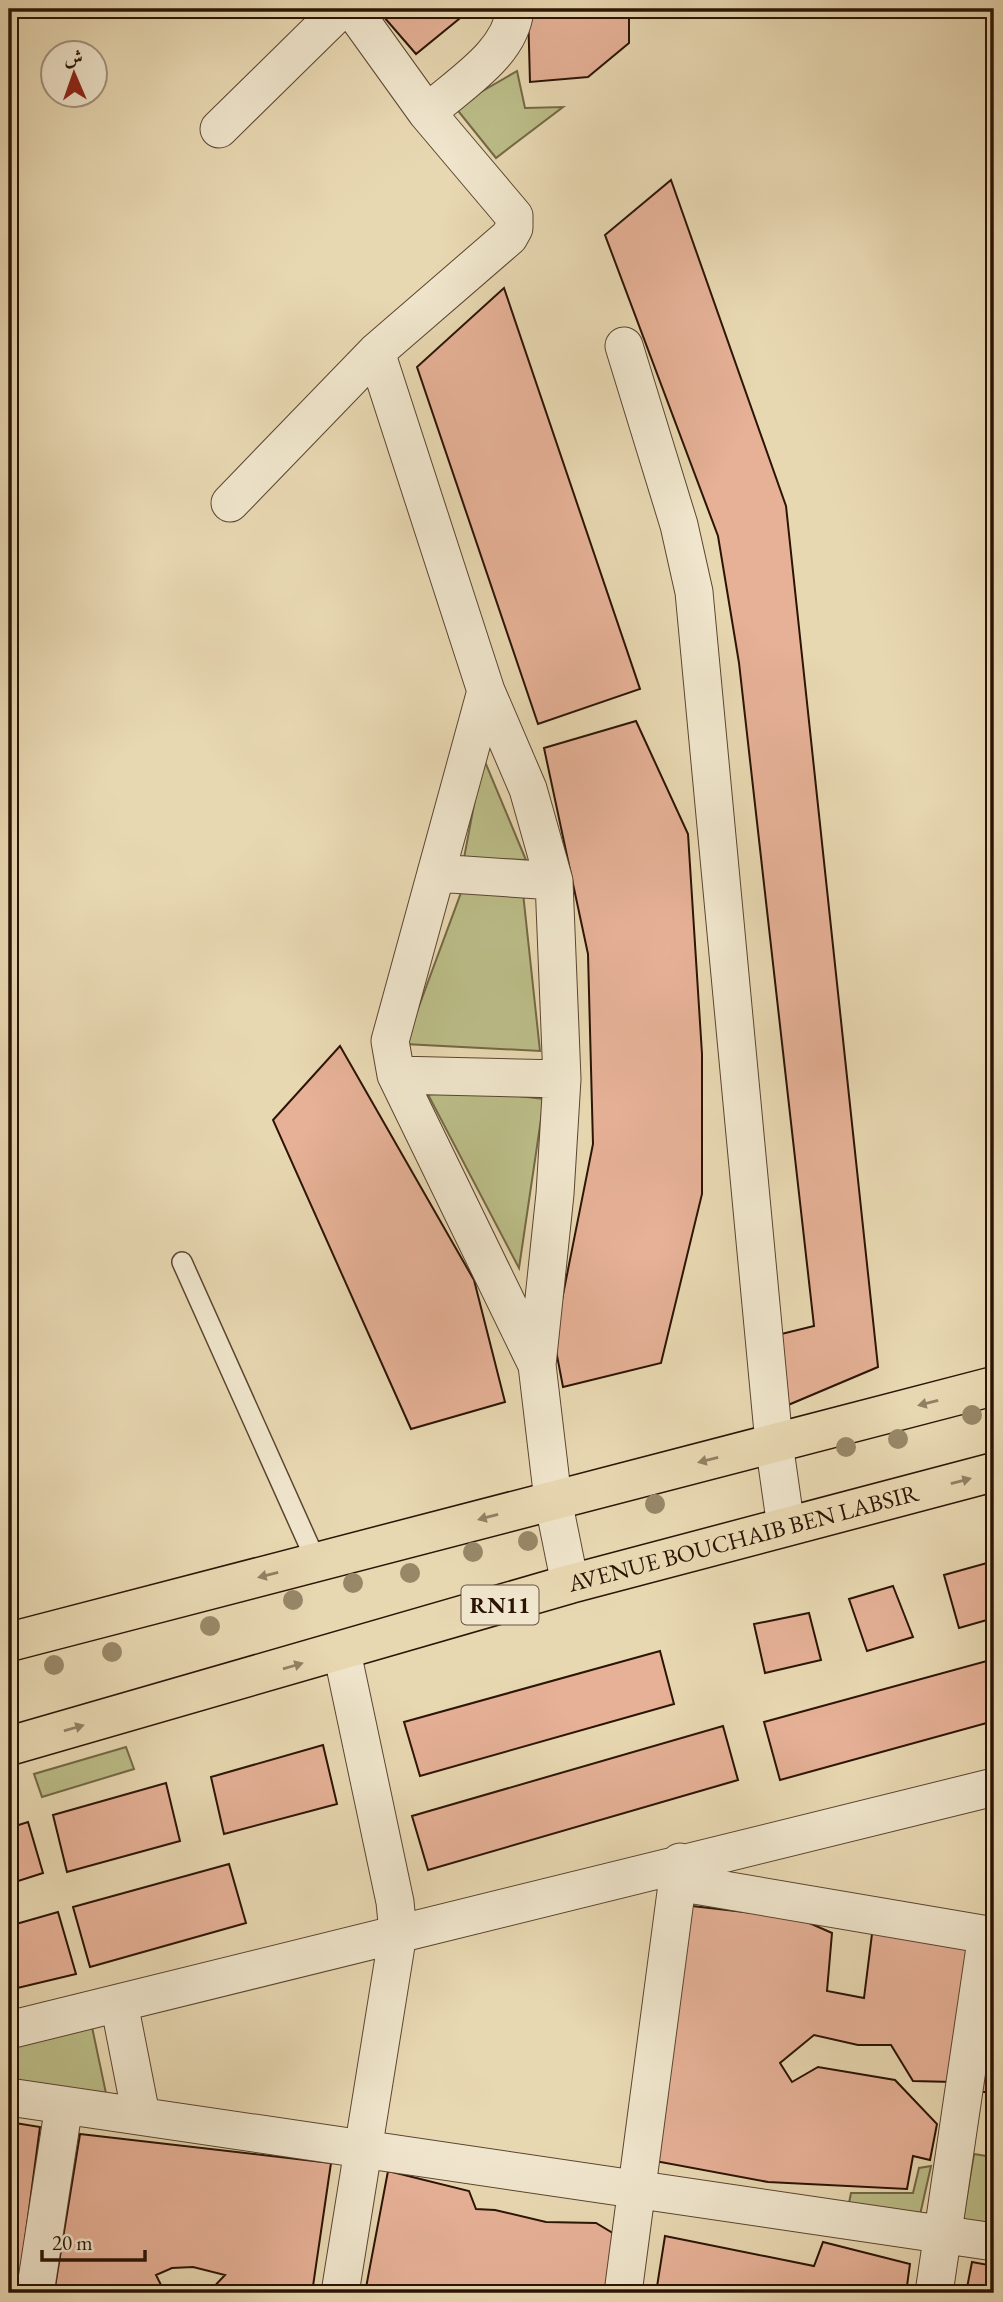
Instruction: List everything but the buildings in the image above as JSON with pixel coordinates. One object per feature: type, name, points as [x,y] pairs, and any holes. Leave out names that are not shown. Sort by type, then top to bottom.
[{"type":"main road","points":[[9,1642],[994,1386]]},
{"type":"main road","name":"AVENUE BOUCHAIB BEN LABSIR","points":[[9,1746],[570,1584],[994,1472]]},
{"type":"street","points":[[427,113],[498,49],[513,28],[515,9]]},
{"type":"street","points":[[219,129],[337,13],[349,11],[358,17],[427,113],[514,216],[514,228],[509,237],[376,352],[230,503]]},
{"type":"street","points":[[624,346],[679,525],[694,592],[774,1443],[786,1527]]},
{"type":"street","points":[[376,352],[486,691],[528,789],[554,881],[562,1079],[557,1169],[537,1366],[553,1500],[570,1584]]},
{"type":"street","points":[[486,691],[390,1041],[396,1075],[537,1366]]},
{"type":"street","points":[[436,873],[554,881]]},
{"type":"street","points":[[396,1075],[562,1079]]},
{"type":"street","points":[[341,2293],[398,1933],[395,1902],[342,1652]]},
{"type":"street","points":[[9,2030],[398,1933],[678,1872],[994,1787]]},
{"type":"street","points":[[678,1872],[991,1935],[934,2293]]},
{"type":"street","points":[[623,2293],[678,1872]]},
{"type":"street","points":[[119,2003],[141,2115]]},
{"type":"street","points":[[9,2097],[994,2242]]},
{"type":"street","points":[[36,2293],[64,2105]]},
{"type":"lane","points":[[182,1262],[317,1563]]},
{"type":"green space","points":[[517,71],[525,108],[563,107],[496,158],[455,107]]},
{"type":"green space","points":[[483,757],[526,860],[464,858]]},
{"type":"green space","points":[[465,882],[523,893],[540,1051],[405,1044]]},
{"type":"green space","points":[[423,1085],[544,1099],[519,1268]]},
{"type":"green space","points":[[126,1747],[134,1769],[42,1797],[34,1774]]},
{"type":"green space","points":[[92,2027],[107,2098],[9,2082],[9,2046]]},
{"type":"green space","points":[[974,2154],[993,2157],[987,2209],[994,2210],[994,2230],[962,2224]]},
{"type":"green space","points":[[931,2166],[920,2215],[848,2208],[851,2193],[913,2193],[919,2168]]}]
